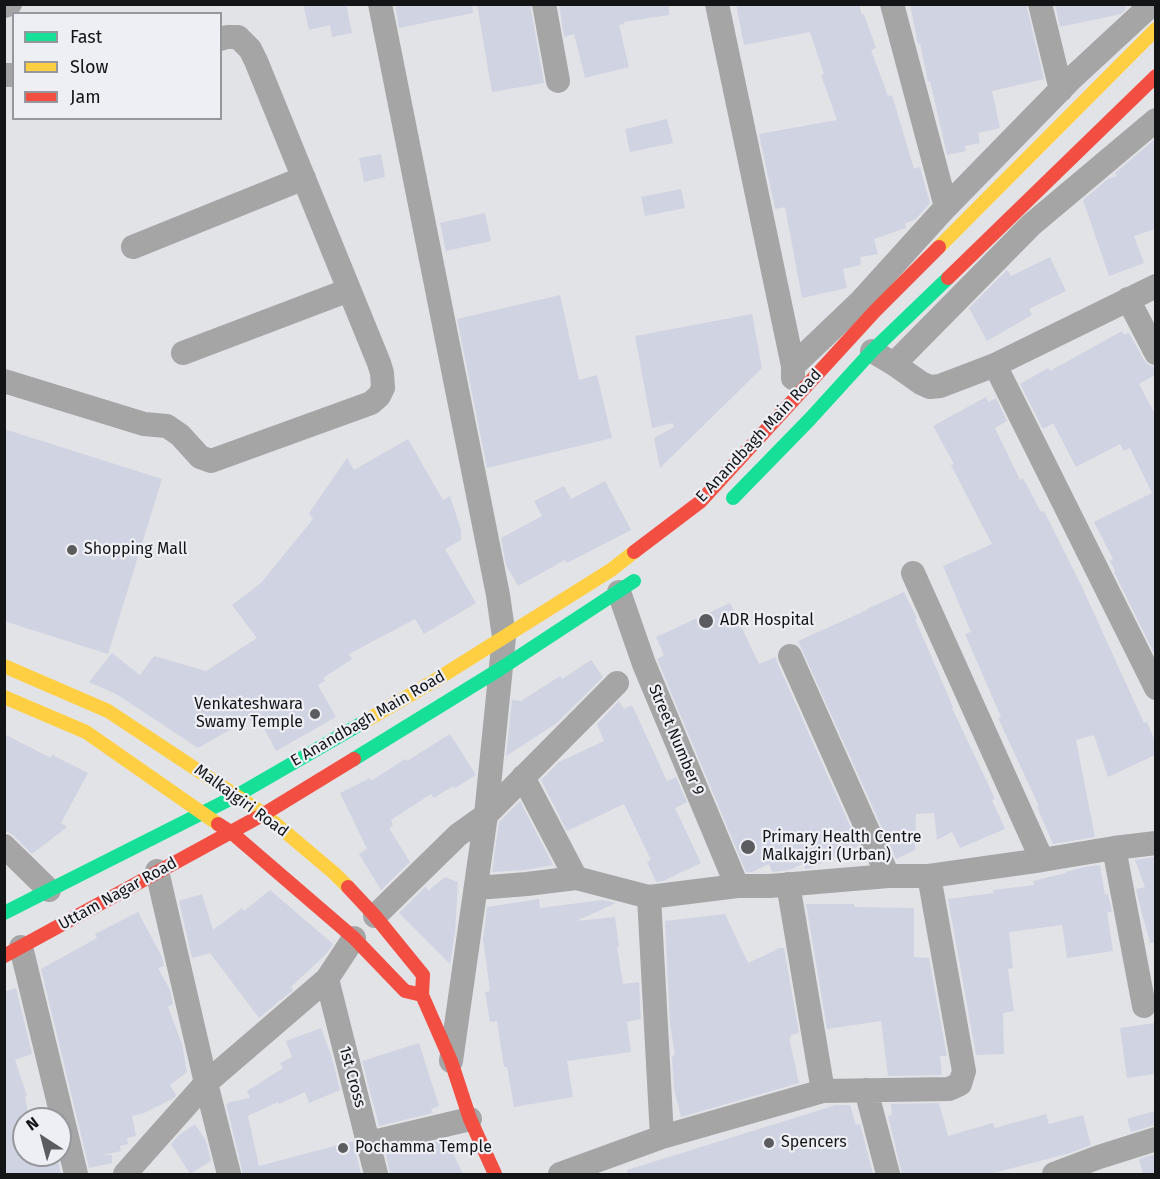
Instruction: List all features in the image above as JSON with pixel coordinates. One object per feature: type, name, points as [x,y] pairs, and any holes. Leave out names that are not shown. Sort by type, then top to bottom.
[{"type":"street","points":[[4,6],[10,4]]},
{"type":"street","points":[[380,4],[496,584],[504,637],[477,888],[451,1062]]},
{"type":"street","points":[[544,4],[558,81]]},
{"type":"street","points":[[717,4],[794,366],[793,401]]},
{"type":"street","points":[[892,4],[946,207]]},
{"type":"street","points":[[1040,4],[1061,90]]},
{"type":"street","points":[[794,366],[860,302],[946,207],[1061,90],[1152,4]]},
{"type":"street","name":"E Anandbagh Main Road","points":[[202,814],[434,681],[611,570],[700,502],[875,311],[1155,29]]},
{"type":"street","points":[[4,381],[144,424],[167,426],[180,435],[200,458],[212,461],[371,403],[379,396],[383,388],[382,373],[250,49],[238,37],[222,38]]},
{"type":"street","name":"E Anandbagh Main Road","points":[[722,509],[810,419],[872,351],[1155,76]]},
{"type":"street","points":[[894,364],[1031,225],[1155,120]]},
{"type":"street","points":[[133,248],[304,178]]},
{"type":"street","points":[[872,351],[921,383],[930,387],[940,386],[995,365],[1155,286]]},
{"type":"street","points":[[183,353],[350,290]]},
{"type":"street","points":[[1128,299],[1155,353]]},
{"type":"street","points":[[995,365],[1155,688]]},
{"type":"street","name":"E Anandbagh Main Road","points":[[232,833],[500,669],[619,592],[645,572]]},
{"type":"street","points":[[914,573],[1042,860]]},
{"type":"street","name":"Street Number 9","points":[[619,592],[644,664],[737,886]]},
{"type":"street","points":[[790,656],[888,876]]},
{"type":"street","name":"Malkajgiri Road","points":[[4,666],[108,711],[264,814],[334,873],[375,916],[423,975],[422,995],[451,1062],[470,1119],[495,1174]]},
{"type":"street","points":[[375,916],[459,835],[486,815],[617,683]]},
{"type":"street","name":"Malkajgiri Road","points":[[4,697],[86,732],[232,833],[354,938],[405,991],[422,995]]},
{"type":"street","points":[[523,777],[576,878]]},
{"type":"street","name":"Uttam Nagar Road","points":[[4,913],[202,814]]},
{"type":"street","name":"Uttam Nagar Road","points":[[13,951],[232,833]]},
{"type":"street","points":[[477,888],[576,878],[649,897],[737,886],[888,876],[929,876],[1155,843]]},
{"type":"street","points":[[4,846],[49,890]]},
{"type":"street","points":[[1114,848],[1144,1006]]},
{"type":"street","points":[[157,872],[229,1174]]},
{"type":"street","points":[[560,1174],[662,1137],[823,1091],[949,1089],[960,1084],[964,1071],[929,876]]},
{"type":"street","points":[[788,884],[823,1091]]},
{"type":"street","points":[[649,897],[662,1137]]},
{"type":"street","points":[[125,1174],[206,1083],[327,979],[354,938]]},
{"type":"street","points":[[13,951],[76,1174]]},
{"type":"street","name":"1st Cross","points":[[327,979],[376,1174]]},
{"type":"street","points":[[866,1090],[888,1174]]},
{"type":"street","points":[[369,1143],[470,1119]]},
{"type":"street","points":[[1054,1174],[1155,1139]]},
{"type":"building","points":[[303,4],[346,4],[352,33],[332,37],[330,25],[309,30]]},
{"type":"building","points":[[395,4],[472,4],[473,13],[399,28]]},
{"type":"building","points":[[477,4],[530,4],[544,83],[492,92]]},
{"type":"building","points":[[559,4],[669,4],[669,15],[624,22],[619,25],[629,67],[585,78],[574,34],[564,37]]},
{"type":"building","points":[[736,4],[859,4],[862,15],[864,14],[876,48],[871,50],[888,96],[892,95],[914,169],[920,167],[930,203],[915,220],[905,223],[906,228],[874,239],[878,254],[860,257],[861,265],[843,269],[847,288],[802,298],[785,207],[775,209],[759,134],[837,120],[821,75],[824,74],[810,32],[744,45]]},
{"type":"building","points":[[910,4],[1026,4],[1044,79],[992,91],[1000,128],[978,133],[980,143],[965,146],[966,151],[947,155]]},
{"type":"building","points":[[1055,4],[1126,4],[1126,9],[1121,14],[1060,27]]},
{"type":"building","points":[[667,119],[673,143],[630,152],[625,129]]},
{"type":"building","points":[[1155,139],[1155,229],[1134,236],[1144,263],[1109,276],[1083,200],[1108,179],[1117,176],[1115,173]]},
{"type":"building","points":[[381,154],[385,177],[364,182],[359,158]]},
{"type":"building","points":[[681,189],[685,208],[645,216],[641,197]]},
{"type":"building","points":[[485,213],[491,241],[446,251],[440,223]]},
{"type":"building","points":[[1050,257],[1066,291],[1029,309],[1032,315],[987,341],[969,308],[1007,270],[1011,276]]},
{"type":"building","points":[[560,295],[579,380],[597,375],[612,438],[487,468],[457,319]]},
{"type":"building","points":[[752,314],[762,368],[660,468],[654,438],[674,427],[673,423],[652,428],[635,336]]},
{"type":"building","points":[[1122,331],[1124,335],[1129,333],[1144,360],[1155,367],[1155,375],[1139,384],[1155,414],[1155,655],[1114,572],[1110,561],[1113,559],[1094,522],[1152,493],[1130,448],[1124,451],[1120,444],[1076,467],[1053,423],[1043,429],[1020,384],[1048,368],[1050,371]]},
{"type":"building","points":[[986,397],[988,402],[996,398],[1007,421],[995,428],[1020,480],[1023,478],[1041,512],[1044,511],[1082,587],[1144,723],[1147,722],[1155,741],[1155,755],[1108,777],[1094,735],[1076,740],[1095,837],[1053,844],[1037,807],[1039,806],[998,718],[1001,717],[965,634],[971,632],[943,566],[992,544],[933,426]]},
{"type":"building","name":"Shopping Mall","points":[[4,429],[162,479],[108,654],[4,621]]},
{"type":"building","points":[[408,439],[443,500],[450,496],[461,530],[461,540],[445,549],[476,603],[424,634],[415,619],[349,654],[352,659],[323,678],[325,681],[318,685],[336,717],[276,751],[258,717],[251,722],[249,719],[198,748],[118,695],[89,682],[112,653],[140,675],[154,656],[206,671],[257,638],[232,605],[261,583],[313,519],[309,513],[347,458],[354,470]]},
{"type":"building","points":[[605,481],[631,530],[567,563],[565,560],[518,586],[506,565],[501,538],[542,516],[534,501],[564,486],[571,499]]},
{"type":"building","points":[[904,592],[917,618],[915,619],[952,708],[995,799],[992,800],[1005,829],[960,848],[952,832],[937,840],[934,813],[916,814],[915,850],[896,859],[798,641]]},
{"type":"building","points":[[730,603],[759,664],[776,657],[859,846],[810,868],[805,869],[805,863],[789,870],[772,872],[769,864],[752,872],[746,872],[657,659],[664,655],[656,637]]},
{"type":"building","points":[[591,660],[603,677],[557,723],[506,756],[512,700],[521,701],[560,676],[562,679]]},
{"type":"building","points":[[619,701],[624,709],[632,705],[667,781],[676,777],[687,802],[675,808],[701,863],[663,881],[656,882],[647,862],[651,860],[624,804],[567,831],[541,780],[559,762],[604,741],[597,724]]},
{"type":"building","points":[[4,734],[51,758],[52,755],[88,773],[61,823],[67,827],[32,854],[14,836],[4,832]]},
{"type":"building","points":[[450,734],[476,775],[434,798],[431,794],[391,820],[393,826],[389,828],[410,862],[381,890],[359,854],[367,849],[340,793],[370,778],[371,781]]},
{"type":"building","points":[[520,801],[553,865],[526,870],[492,872],[499,822]]},
{"type":"building","points":[[1155,857],[1155,943],[1150,943],[1136,889],[1145,887],[1135,860]]},
{"type":"building","points":[[1100,865],[1105,895],[1108,894],[1112,912],[1107,912],[1113,951],[1067,958],[1062,925],[1009,932],[1013,968],[1008,969],[1014,1011],[1003,1013],[1004,1054],[976,1055],[948,899],[1034,885],[1033,881]]},
{"type":"building","points":[[445,877],[458,882],[455,934],[450,964],[399,913],[426,886],[428,891]]},
{"type":"building","points":[[270,890],[333,944],[326,954],[291,987],[293,990],[259,1018],[210,953],[192,958],[179,901],[202,894],[213,930],[242,908],[244,911]]},
{"type":"building","points":[[539,899],[540,908],[603,900],[616,903],[576,921],[615,917],[623,984],[639,982],[641,1019],[627,1022],[631,1052],[567,1061],[573,1097],[514,1107],[507,1067],[504,1067],[497,1021],[490,1022],[485,992],[490,991],[483,939],[487,907]]},
{"type":"building","points":[[806,904],[914,908],[914,957],[929,958],[947,1056],[940,1056],[942,1075],[888,1076],[881,1021],[827,1029]]},
{"type":"building","points":[[138,912],[162,957],[164,966],[158,968],[170,990],[173,1004],[168,1007],[182,1044],[187,1072],[170,1085],[176,1095],[174,1098],[144,1113],[132,1116],[136,1136],[127,1138],[128,1144],[120,1146],[121,1151],[103,1155],[112,1155],[112,1163],[89,1168],[41,969],[97,938],[95,934]]},
{"type":"building","points":[[725,914],[748,963],[784,948],[799,1033],[789,1038],[799,1083],[681,1117],[674,1089],[672,1056],[675,1055],[670,1024],[665,921]]},
{"type":"building","points":[[16,988],[32,1054],[15,1060],[27,1096],[25,1096],[27,1107],[12,1107],[12,1167],[60,1167],[61,1174],[4,1174],[4,992]]},
{"type":"building","points":[[1155,1023],[1155,1074],[1127,1078],[1120,1028]]},
{"type":"building","points":[[321,1028],[340,1090],[309,1103],[305,1092],[248,1116],[259,1166],[353,1141],[361,1174],[243,1174],[226,1104],[250,1098],[247,1091],[283,1068],[280,1063],[292,1057],[286,1041]]},
{"type":"building","points":[[419,1043],[439,1106],[431,1109],[433,1113],[379,1126],[362,1061]]},
{"type":"building","points":[[939,1103],[948,1136],[993,1123],[995,1128],[1046,1114],[1049,1124],[1083,1115],[1091,1145],[1070,1153],[990,1174],[902,1174],[888,1116],[892,1115],[891,1104]]},
{"type":"building","name":"Spencers","points":[[836,1105],[850,1105],[856,1125],[860,1124],[873,1174],[628,1174],[627,1170]]},
{"type":"building","points":[[1155,1111],[1155,1125],[1131,1132],[1127,1119]]},
{"type":"building","points":[[195,1124],[206,1141],[211,1161],[190,1174],[171,1144],[180,1134]]},
{"type":"building","points":[[446,1139],[463,1174],[390,1174],[386,1154]]},
{"type":"building","points":[[1155,1154],[1155,1174],[1143,1174],[1139,1159]]},
{"type":"traffic: fast","points":[[733,498],[872,351],[948,278]]},
{"type":"traffic: fast","points":[[354,759],[500,669],[634,581]]},
{"type":"traffic: fast","points":[[4,913],[236,796],[364,722]]},
{"type":"traffic: slow","points":[[939,247],[1156,29]]},
{"type":"traffic: slow","points":[[364,722],[611,570],[634,552]]},
{"type":"traffic: slow","points":[[4,666],[108,711],[264,814],[348,887]]},
{"type":"traffic: slow","points":[[4,697],[86,732],[218,824]]},
{"type":"traffic: jam","points":[[948,278],[1156,76]]},
{"type":"traffic: jam","points":[[634,552],[700,502],[875,311],[939,247]]},
{"type":"traffic: jam","points":[[4,956],[264,814],[354,759]]},
{"type":"traffic: jam","points":[[218,824],[232,833],[354,938],[405,991],[422,995]]},
{"type":"traffic: jam","points":[[348,887],[423,975],[422,995],[451,1061],[470,1119],[495,1174]]},
{"type":"place","name":"Shopping Mall","points":[[72,550]]},
{"type":"place","name":"ADR Hospital","points":[[706,621]]},
{"type":"place","name":"Venkateshwara Swamy Temple","points":[[315,714]]},
{"type":"place","name":"Primary Health Centre Malkajgiri (Urban)","points":[[748,847]]},
{"type":"place","name":"Spencers","points":[[769,1143]]},
{"type":"place","name":"Pochamma Temple","points":[[343,1148]]}]
